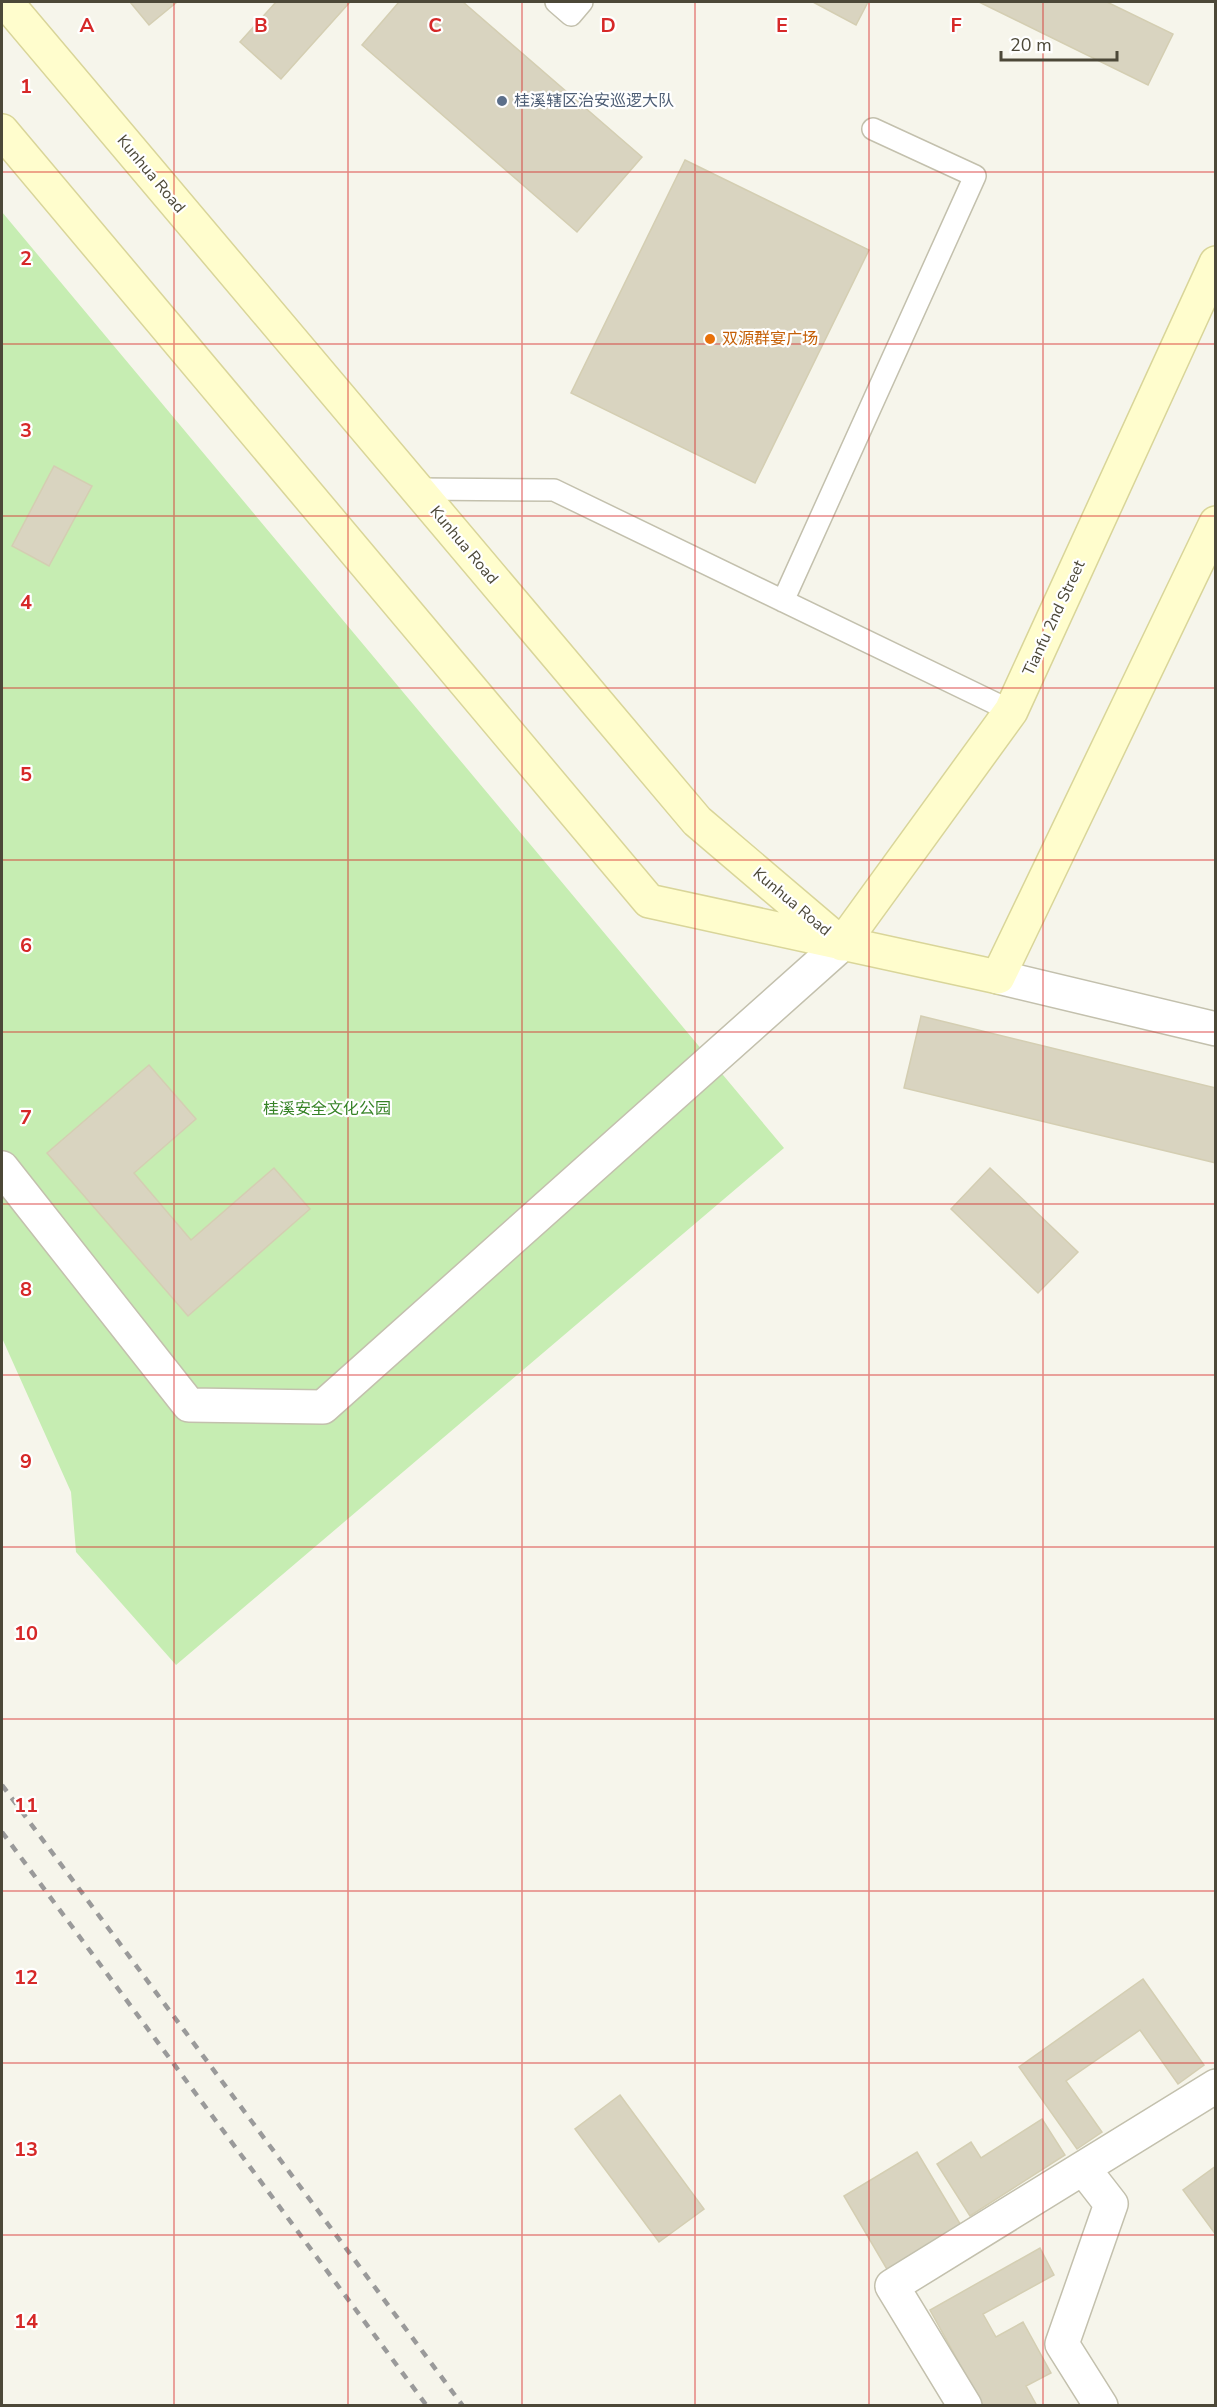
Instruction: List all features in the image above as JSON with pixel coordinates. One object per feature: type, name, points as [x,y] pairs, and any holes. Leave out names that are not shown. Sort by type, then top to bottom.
[{"type":"main road","name":"Kunhua Road","points":[[6,2],[697,821],[842,944]]},
{"type":"main road","name":"Kunhua Road","points":[[2,131],[649,901],[842,944]]},
{"type":"main road","name":"Tianfu 2nd Street","points":[[842,944],[1011,711],[1215,263]]},
{"type":"main road","points":[[842,944],[998,977],[1215,523]]},
{"type":"street","points":[[2,1168],[189,1405],[323,1407],[842,944]]},
{"type":"street","points":[[998,977],[1215,1029]]},
{"type":"street","points":[[965,2406],[892,2286],[1215,2086]]},
{"type":"street","points":[[1083,2168],[1111,2204],[1062,2344],[1101,2406]]},
{"type":"lane","points":[[556,2],[572,15],[582,2]]},
{"type":"lane","points":[[783,601],[975,176],[873,129]]},
{"type":"lane","points":[[417,489],[554,490],[1011,711]]},
{"type":"green space","name":"桂溪安全文化公园","points":[[2,212],[784,1148],[176,1665],[76,1552],[71,1492],[2,1338]]},
{"type":"building","points":[[130,2],[177,2],[149,25]]},
{"type":"building","points":[[276,2],[350,2],[281,79],[240,42]]},
{"type":"building","name":"桂溪辖区治安巡逻大队","points":[[399,2],[463,2],[642,157],[577,232],[362,45]]},
{"type":"building","points":[[813,2],[868,2],[856,25]]},
{"type":"building","points":[[979,2],[1107,2],[1173,34],[1148,85]]},
{"type":"building","points":[[685,160],[869,250],[755,483],[571,393]]},
{"type":"building","points":[[54,466],[92,486],[49,566],[12,546]]},
{"type":"building","points":[[921,1016],[1216,1088],[1216,1163],[904,1088]]},
{"type":"building","points":[[149,1065],[196,1119],[134,1173],[191,1240],[274,1168],[310,1209],[188,1316],[47,1153]]},
{"type":"building","points":[[990,1168],[1078,1252],[1038,1293],[951,1209]]},
{"type":"building","points":[[1143,1979],[1204,2065],[1178,2084],[1140,2030],[1066,2081],[1102,2132],[1077,2149],[1019,2067]]},
{"type":"building","points":[[620,2095],[704,2209],[659,2242],[575,2129]]},
{"type":"building","points":[[1042,2119],[1065,2155],[970,2216],[937,2164],[971,2142],[981,2158]]},
{"type":"building","points":[[917,2152],[962,2227],[888,2271],[844,2196]]},
{"type":"building","points":[[1216,2166],[1216,2235],[1183,2190]]},
{"type":"building","points":[[1040,2248],[1054,2275],[983,2314],[996,2337],[1023,2322],[1051,2373],[1026,2386],[1037,2406],[983,2406],[930,2310]]},
{"type":"railway","points":[[2,1785],[463,2406]]},
{"type":"railway","points":[[2,1832],[427,2406]]},
{"type":"place","name":"桂溪辖区治安巡逻大队","points":[[502,101]]},
{"type":"place","name":"双源群宴广场","points":[[710,339]]}]
